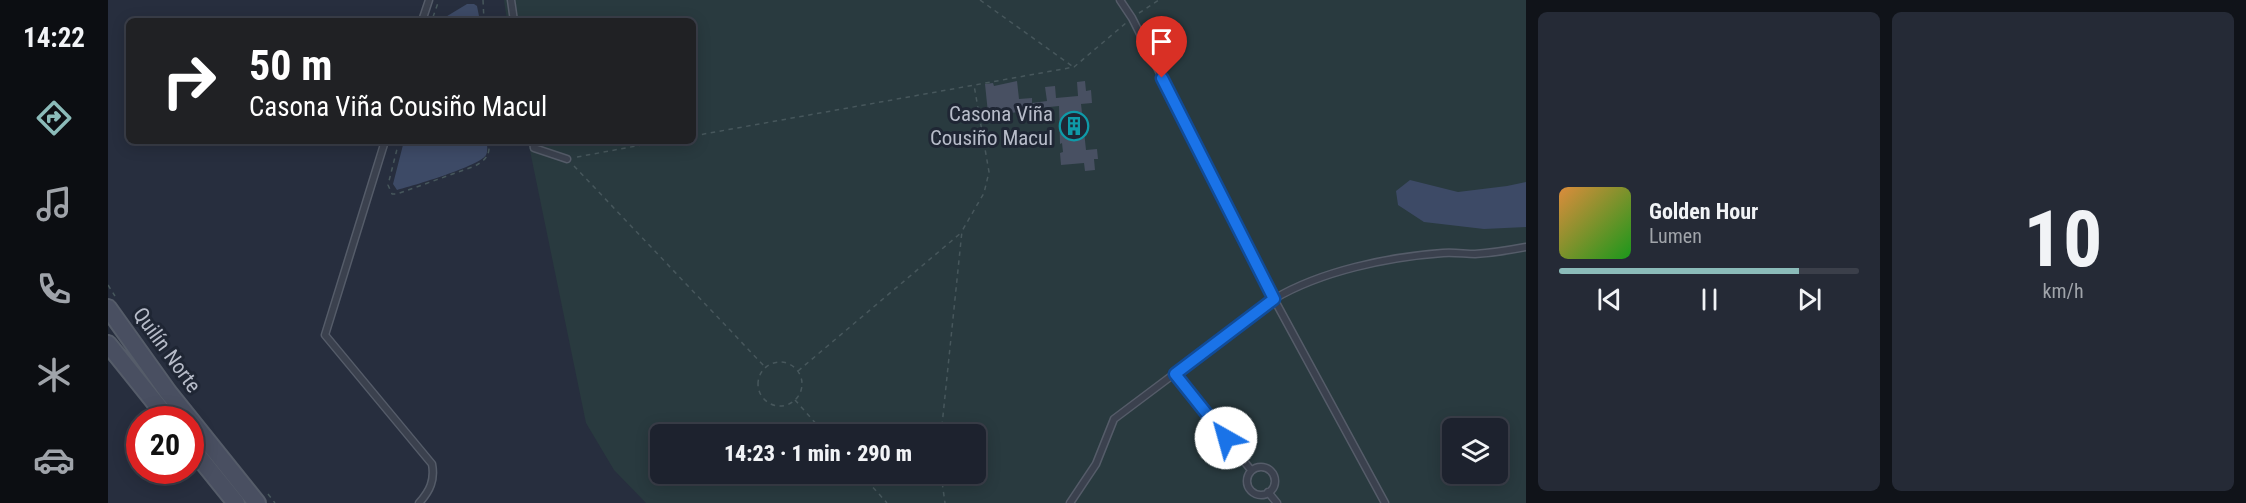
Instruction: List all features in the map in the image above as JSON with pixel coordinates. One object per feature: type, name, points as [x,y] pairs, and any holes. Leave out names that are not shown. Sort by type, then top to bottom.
[{"type":"street","name":"Quilín Norte","points":[[111,302],[168,392],[262,498]]},
{"type":"street","name":"Quilín Norte","points":[[108,344],[158,406]]},
{"type":"street","points":[[204,463],[236,503]]},
{"type":"lane","points":[[423,18],[429,0]]},
{"type":"lane","points":[[511,0],[514,18]]},
{"type":"lane","points":[[1120,0],[1132,18],[1274,299],[1385,503]]},
{"type":"lane","points":[[384,144],[325,335],[432,464],[435,477],[427,494],[419,503]]},
{"type":"lane","points":[[533,144],[534,148],[567,159]]},
{"type":"lane","points":[[1070,503],[1096,464],[1114,419],[1290,289],[1337,272],[1393,260],[1444,252],[1475,254],[1526,247]]},
{"type":"lane","points":[[1175,374],[1251,470]]},
{"type":"lane","points":[[1262,466],[1273,473],[1275,482],[1268,492],[1258,494],[1250,490],[1247,481],[1251,470],[1262,466]]},
{"type":"lane","points":[[1268,492],[1277,503]]},
{"type":"path","points":[[432,18],[440,0]]},
{"type":"path","points":[[483,0],[484,18]]},
{"type":"path","points":[[980,0],[1074,67]]},
{"type":"path","points":[[696,135],[1074,67],[1132,18],[1159,0]]},
{"type":"path","points":[[798,371],[962,231],[984,192],[989,172],[974,84]]},
{"type":"path","points":[[398,144],[388,185],[392,194],[475,166],[486,160],[489,154],[489,144]]},
{"type":"path","points":[[567,159],[647,144]]},
{"type":"path","points":[[567,159],[766,368]]},
{"type":"path","points":[[941,424],[962,231]]},
{"type":"path","points":[[108,285],[111,302]]},
{"type":"path","points":[[779,362],[786,363],[798,371],[802,383],[795,400],[781,405],[767,401],[762,395],[759,381],[766,368],[779,362]]},
{"type":"path","points":[[795,400],[816,424]]},
{"type":"path","points":[[870,484],[887,503]]},
{"type":"path","points":[[942,484],[945,503]]},
{"type":"path","points":[[262,498],[275,503]]},
{"type":"shaded area","points":[[504,0],[1526,0],[1526,503],[646,503],[614,470],[586,423],[529,144],[696,144],[696,18],[507,18]]},
{"type":"water","points":[[467,4],[474,4],[477,6],[479,18],[444,18]]},
{"type":"water","points":[[403,144],[487,144],[486,155],[472,165],[397,190],[393,184]]},
{"type":"water","points":[[1410,180],[1458,192],[1526,182],[1526,227],[1484,229],[1424,222],[1398,205],[1396,191]]},
{"type":"building","name":"Casona Viña Cousiño Macul","points":[[1017,81],[1019,99],[1032,98],[1032,103],[1047,101],[1045,87],[1055,86],[1056,98],[1078,96],[1077,82],[1085,81],[1086,91],[1091,90],[1092,103],[1081,104],[1083,122],[1088,121],[1089,131],[1084,131],[1086,150],[1097,149],[1098,159],[1094,159],[1095,170],[1085,171],[1084,163],[1061,165],[1060,153],[1063,152],[1062,143],[1060,144],[1059,106],[1020,110],[1021,112],[988,113],[985,84],[993,83],[994,86]]},
{"type":"place","name":"Casona Viña Cousiño Macul","points":[[1074,126]]},
{"type":"route","points":[[1162,78],[1274,299],[1175,374],[1226,438]]}]
